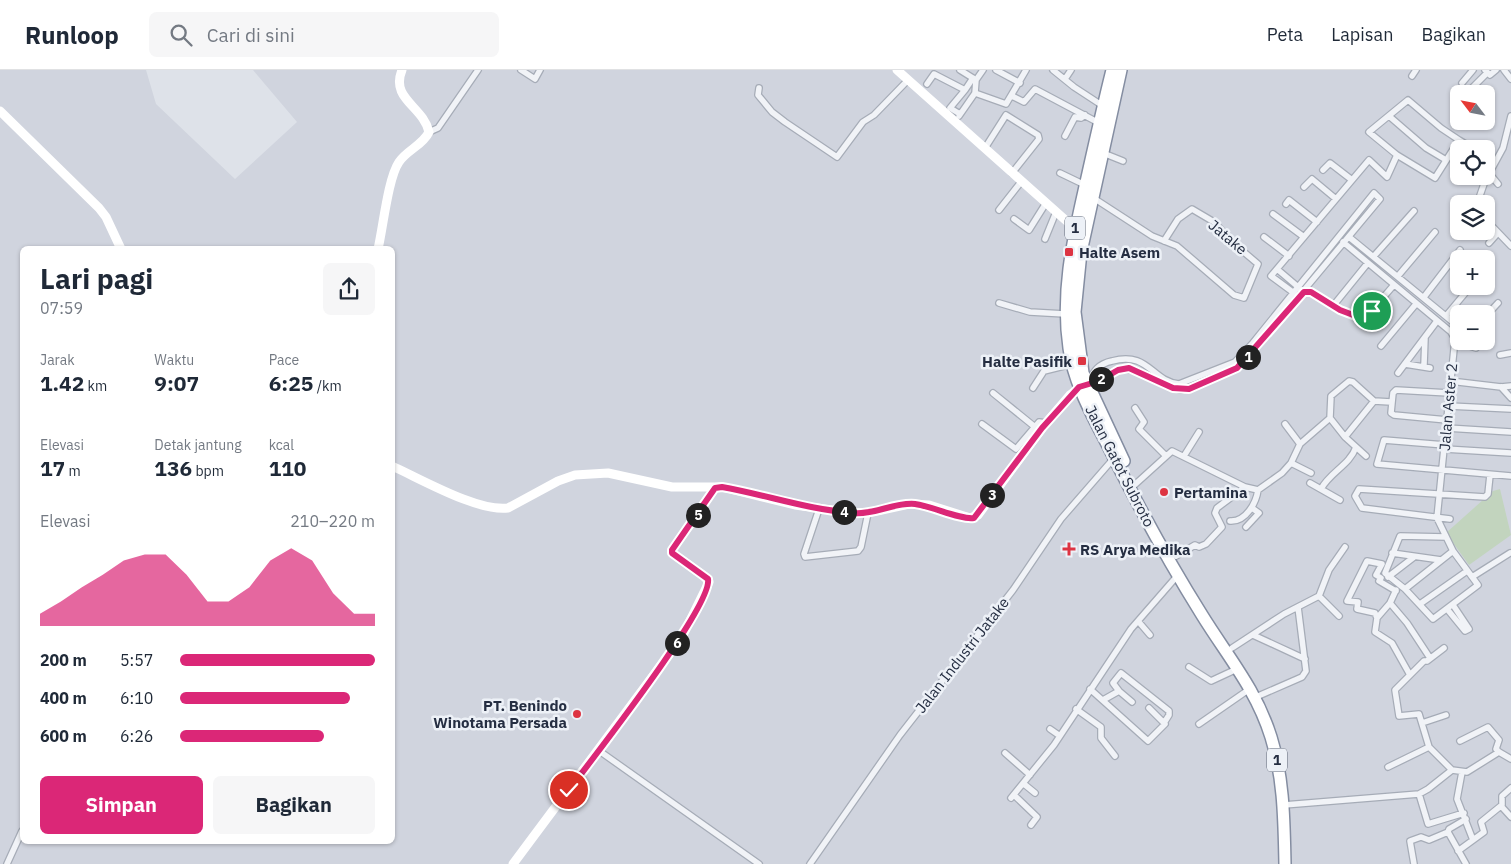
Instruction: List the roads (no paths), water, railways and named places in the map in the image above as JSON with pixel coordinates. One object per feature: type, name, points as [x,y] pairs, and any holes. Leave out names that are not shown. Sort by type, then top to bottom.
[{"type":"highway","name":"Jalan Gatot Subroto","points":[[1112,70],[1099,123],[1080,233],[1066,288],[1065,314],[1072,364],[1178,575],[1227,655],[1238,666]]},
{"type":"highway","name":"Jalan Gatot Subroto","points":[[1087,192],[1103,152],[1121,70]]},
{"type":"highway","name":"Jalan Gatot Subroto","points":[[1080,233],[1075,312],[1083,385],[1114,439],[1117,455]]},
{"type":"highway","name":"Jalan Gatot Subroto","points":[[1133,487],[1232,648],[1238,666],[1254,692],[1276,752],[1284,805],[1285,864]]},
{"type":"street","points":[[402,70],[397,82],[399,90],[423,120],[429,132]]},
{"type":"street","points":[[379,246],[392,174],[405,154],[429,132],[438,128],[478,70]]},
{"type":"street","points":[[521,70],[535,79],[540,70]]},
{"type":"street","points":[[898,70],[908,80],[958,118]]},
{"type":"street","points":[[960,70],[974,79]]},
{"type":"street","points":[[983,70],[950,108],[985,148],[1080,233]]},
{"type":"street","points":[[996,70],[1020,83]]},
{"type":"street","points":[[975,92],[1004,105],[1012,96],[1026,70]]},
{"type":"street","points":[[1053,70],[1103,106]]},
{"type":"street","points":[[1065,79],[1071,70]]},
{"type":"street","points":[[1412,76],[1416,70]]},
{"type":"street","points":[[1462,83],[1473,70]]},
{"type":"street","points":[[1474,85],[1486,71],[1491,75],[1496,70]]},
{"type":"street","points":[[1504,70],[1511,79]]},
{"type":"street","points":[[927,84],[934,74],[965,90]]},
{"type":"street","points":[[958,118],[975,92],[974,79]]},
{"type":"street","points":[[759,88],[758,95],[772,112],[837,157],[863,122],[874,115],[908,80]]},
{"type":"street","points":[[1012,96],[1024,102],[1034,89],[1099,123]]},
{"type":"street","points":[[1450,154],[1435,178],[1397,155],[1369,132],[1408,100],[1441,128],[1459,140]]},
{"type":"street","points":[[0,111],[99,208],[106,217],[120,246]]},
{"type":"street","points":[[985,148],[1006,115],[1038,135],[1039,139],[1012,173]]},
{"type":"street","points":[[1065,136],[1075,117],[1081,118],[1085,115]]},
{"type":"street","points":[[1389,116],[1426,148],[1446,160]]},
{"type":"street","points":[[1495,162],[1503,148],[1511,116]]},
{"type":"street","points":[[1103,152],[1123,161]]},
{"type":"street","points":[[1294,293],[1271,276],[1369,160],[1387,177],[1397,155]]},
{"type":"street","points":[[1323,170],[1330,163],[1352,180]]},
{"type":"street","points":[[1060,173],[1164,241]]},
{"type":"street","points":[[1304,187],[1312,180],[1336,199]]},
{"type":"street","points":[[1495,180],[1498,184]]},
{"type":"street","points":[[998,210],[1021,182]]},
{"type":"street","points":[[395,467],[463,498],[501,509],[508,508],[558,481],[575,475],[596,472],[625,475],[672,487],[731,489],[819,509],[868,513],[909,504],[929,505],[959,516],[974,518],[1046,423],[1083,385],[1094,370],[1102,364],[1124,358],[1133,359],[1173,383],[1179,384],[1236,365],[1374,193],[1380,200],[1308,290],[1236,365],[1181,390],[1129,368],[1118,370],[1099,381],[1083,385]]},
{"type":"street","points":[[1286,204],[1289,200],[1317,222]]},
{"type":"street","points":[[1014,219],[1029,230],[1046,203]]},
{"type":"street","name":"Jatake","points":[[1192,209],[1214,222],[1234,244],[1241,247],[1258,264],[1244,298],[1234,295],[1181,249],[1164,241],[1178,219],[1192,209]]},
{"type":"street","points":[[1374,256],[1414,211]]},
{"type":"street","points":[[1045,239],[1056,212]]},
{"type":"street","points":[[1274,214],[1304,237]]},
{"type":"street","points":[[1495,231],[1511,246]]},
{"type":"street","points":[[1398,276],[1435,232]]},
{"type":"street","points":[[1490,243],[1497,234]]},
{"type":"street","points":[[1264,237],[1289,256]]},
{"type":"street","points":[[1349,237],[1450,319]]},
{"type":"street","name":"Jalan Aster 2","points":[[1337,238],[1451,332],[1455,339],[1437,518]]},
{"type":"street","points":[[1424,297],[1450,263]]},
{"type":"street","points":[[1333,306],[1368,264]]},
{"type":"street","points":[[1277,269],[1299,287],[1308,290],[1333,306],[1365,317],[1393,286]]},
{"type":"street","points":[[1303,281],[1308,290]]},
{"type":"street","points":[[1446,316],[1464,295]]},
{"type":"street","points":[[999,303],[1030,312],[1065,314]]},
{"type":"street","points":[[1495,306],[1498,303]]},
{"type":"street","points":[[1381,346],[1416,304]]},
{"type":"street","points":[[1398,373],[1437,321]]},
{"type":"street","points":[[1405,364],[1427,367],[1425,337]]},
{"type":"street","points":[[1500,355],[1511,353]]},
{"type":"street","points":[[1033,388],[1044,371],[1072,364]]},
{"type":"street","points":[[1102,364],[1106,376]]},
{"type":"street","points":[[1366,456],[1330,418],[1331,396],[1349,382],[1353,382],[1374,400],[1391,402]]},
{"type":"street","points":[[1450,382],[1501,387],[1511,386]]},
{"type":"street","points":[[1501,387],[1511,398]]},
{"type":"street","points":[[1447,420],[1394,415],[1391,413],[1391,402],[1392,393],[1396,390],[1449,393]]},
{"type":"street","points":[[993,393],[1034,427]]},
{"type":"street","points":[[1346,437],[1374,400]]},
{"type":"street","points":[[1449,406],[1511,409]]},
{"type":"street","points":[[1135,408],[1144,422],[1139,429],[1165,454]]},
{"type":"street","points":[[1133,487],[1165,454],[1172,451],[1245,488],[1258,490],[1275,480],[1291,463],[1300,444],[1330,418]]},
{"type":"street","points":[[982,424],[1015,449],[1039,422],[1046,423]]},
{"type":"street","points":[[1285,424],[1300,444]]},
{"type":"street","points":[[1447,428],[1511,432]]},
{"type":"street","points":[[1184,456],[1199,432]]},
{"type":"street","points":[[1511,453],[1386,440],[1380,452],[1378,464],[1511,476]]},
{"type":"street","points":[[1321,489],[1329,476],[1349,460],[1356,447]]},
{"type":"street","name":"Jalan Industri Jatake","points":[[810,864],[900,735],[950,667],[1013,590],[1061,519],[1117,455]]},
{"type":"street","points":[[1291,463],[1311,473]]},
{"type":"street","points":[[1450,518],[1362,508],[1355,496],[1359,489],[1485,497],[1488,494],[1490,475]]},
{"type":"street","points":[[1310,483],[1340,500]]},
{"type":"street","points":[[513,864],[682,637],[706,590],[708,579],[672,553],[672,550],[715,488]]},
{"type":"street","points":[[1176,556],[1195,545],[1199,548],[1206,544],[1222,528],[1215,513],[1217,508],[1245,488]]},
{"type":"street","points":[[1230,521],[1235,521],[1252,508],[1258,490]]},
{"type":"street","points":[[1246,527],[1259,513],[1252,508]]},
{"type":"street","points":[[819,509],[804,554],[805,557],[858,551],[861,547],[868,513]]},
{"type":"street","points":[[1437,518],[1453,551],[1478,585],[1433,619],[1405,589],[1385,573],[1400,536],[1446,538]]},
{"type":"street","points":[[1232,648],[1284,614],[1319,596],[1329,570],[1345,547]]},
{"type":"street","points":[[1405,589],[1453,551]]},
{"type":"street","points":[[1392,553],[1441,560]]},
{"type":"street","points":[[1472,577],[1510,553]]},
{"type":"street","points":[[1388,577],[1414,557]]},
{"type":"street","points":[[1377,618],[1375,613],[1357,609],[1358,602],[1347,601],[1367,561],[1382,564],[1376,575],[1381,578],[1380,581],[1396,591],[1390,603],[1377,618],[1374,632],[1392,642],[1410,675]]},
{"type":"street","points":[[1420,604],[1467,571]]},
{"type":"street","points":[[1032,825],[1037,817],[1012,796],[1024,784],[1060,736],[1076,709],[1138,621],[1178,575]]},
{"type":"street","points":[[1319,596],[1339,616]]},
{"type":"street","points":[[1390,603],[1407,623],[1430,658]]},
{"type":"street","points":[[1199,724],[1254,692],[1302,676],[1306,670],[1298,607]]},
{"type":"street","points":[[1138,621],[1150,635]]},
{"type":"street","points":[[1253,635],[1305,659]]},
{"type":"street","points":[[1444,648],[1424,661],[1395,690],[1398,715],[1419,714],[1429,747],[1452,770],[1462,772],[1474,768],[1499,752]]},
{"type":"street","points":[[1189,667],[1210,681],[1238,666]]},
{"type":"street","points":[[1090,689],[1147,741],[1164,726],[1169,711],[1121,672],[1113,683],[1132,702]]},
{"type":"street","points":[[1103,700],[1119,691]]},
{"type":"street","points":[[1149,708],[1164,723]]},
{"type":"street","points":[[1076,709],[1100,727],[1101,738],[1116,756]]},
{"type":"street","points":[[1422,723],[1446,716]]},
{"type":"street","points":[[1460,741],[1488,728],[1498,740],[1496,749],[1511,759]]},
{"type":"street","points":[[1050,729],[1060,736]]},
{"type":"street","points":[[1388,767],[1429,747]]},
{"type":"street","points":[[598,750],[759,864]]},
{"type":"street","points":[[1005,753],[1030,775]]},
{"type":"street","points":[[1284,805],[1372,796],[1419,794],[1452,770]]},
{"type":"street","points":[[1462,772],[1456,795],[1473,840]]},
{"type":"street","points":[[1024,784],[1035,793]]},
{"type":"street","points":[[1458,851],[1484,832],[1481,822],[1501,806],[1502,796],[1511,788]]},
{"type":"street","points":[[1419,794],[1428,824],[1465,816]]},
{"type":"street","points":[[1501,806],[1511,817]]},
{"type":"street","points":[[1414,864],[1410,841],[1421,837],[1429,840],[1448,832],[1449,828],[1465,816]]},
{"type":"street","points":[[1448,832],[1464,863]]},
{"type":"street","points":[[7,864],[20,835]]},
{"type":"place","name":"Halte Asem","points":[[1069,252]]},
{"type":"place","name":"Halte Pasifik","points":[[1082,361]]},
{"type":"place","name":"Pertamina","points":[[1164,492]]},
{"type":"place","name":"RS Arya Medika","points":[[1069,549]]},
{"type":"place","name":"PT. Benindo Winotama Persada","points":[[577,714]]}]
